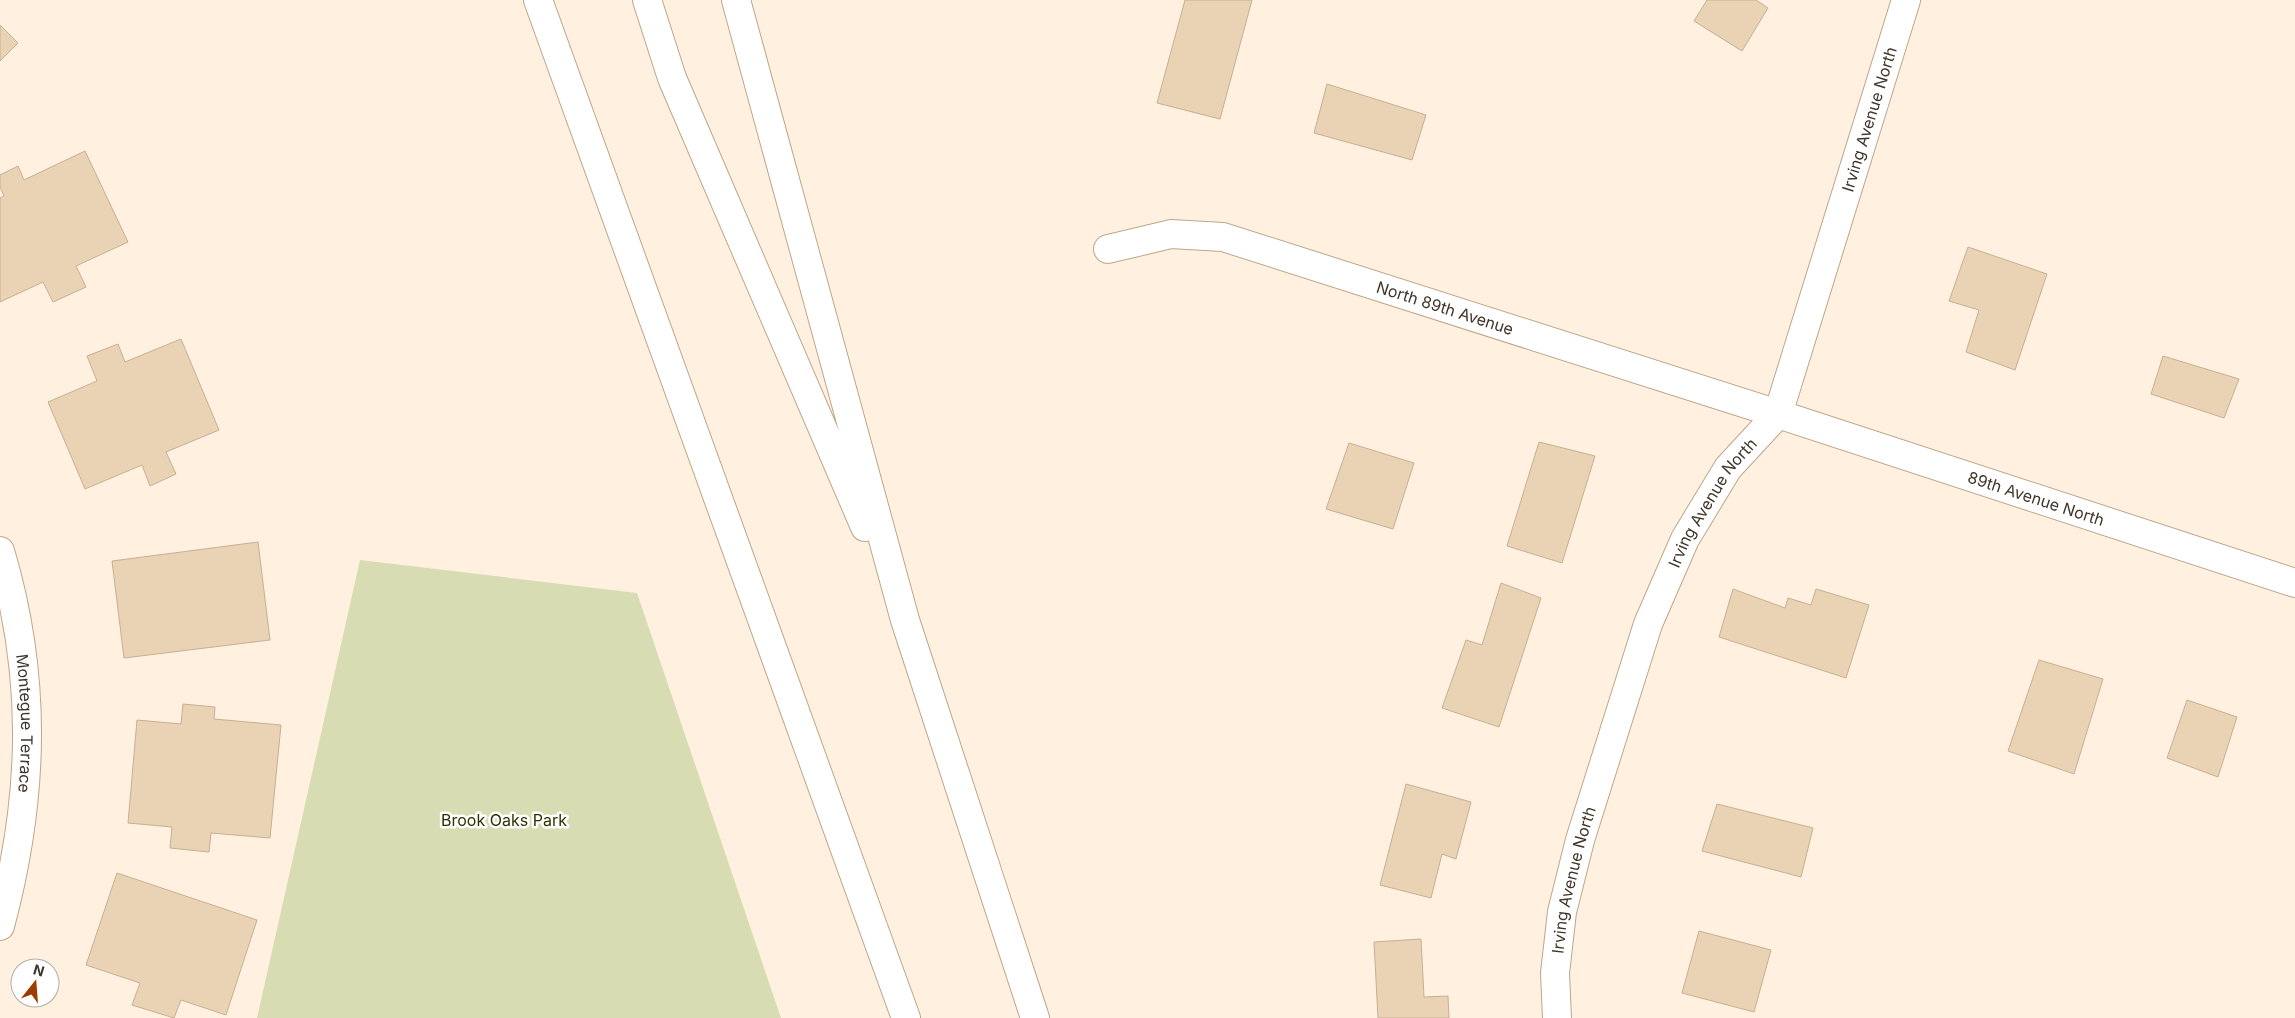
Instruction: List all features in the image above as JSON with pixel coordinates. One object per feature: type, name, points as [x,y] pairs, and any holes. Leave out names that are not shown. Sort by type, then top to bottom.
[{"type":"main road","points":[[538,0],[906,1018]]},
{"type":"main road","points":[[647,0],[672,78],[905,620]]},
{"type":"main road","points":[[736,0],[905,620],[1035,1018]]},
{"type":"main road","name":"Irving Avenue North","points":[[1557,1018],[1555,973],[1562,912],[1580,840],[1648,624],[1685,538],[1728,468],[1778,414],[1906,0]]},
{"type":"main road","name":"North 89th Avenue","points":[[1108,249],[1171,234],[1223,237],[1778,414]]},
{"type":"main road","name":"89th Avenue North","points":[[1778,414],[2295,583]]},
{"type":"main road","name":"Montegue Terrace","points":[[0,551],[8,576],[19,634],[27,694],[28,751],[24,810],[14,867],[0,926]]},
{"type":"green space","name":"Brook Oaks Park","points":[[360,560],[637,593],[781,1018],[257,1018]]},
{"type":"building","points":[[1185,0],[1252,0],[1220,119],[1157,103]]},
{"type":"building","points":[[1707,0],[1756,0],[1768,8],[1742,51],[1694,21]]},
{"type":"building","points":[[0,25],[18,43],[0,61]]},
{"type":"building","points":[[1327,84],[1426,115],[1412,160],[1314,133]]},
{"type":"building","points":[[85,151],[128,242],[76,266],[86,287],[53,302],[43,282],[0,302],[0,198],[4,196],[0,187],[0,175],[18,166],[24,180]]},
{"type":"building","points":[[1968,247],[2047,274],[2015,370],[1966,352],[1979,310],[1949,301]]},
{"type":"building","points":[[181,339],[219,430],[166,452],[176,474],[150,486],[142,465],[85,489],[48,402],[97,381],[87,356],[118,344],[125,362]]},
{"type":"building","points":[[2163,356],[2239,379],[2224,418],[2151,394]]},
{"type":"building","points":[[1539,442],[1595,456],[1562,563],[1507,546]]},
{"type":"building","points":[[1349,443],[1414,463],[1393,529],[1326,509]]},
{"type":"building","points":[[258,542],[270,640],[124,658],[112,561]]},
{"type":"building","points":[[1501,583],[1541,598],[1499,727],[1442,708],[1466,640],[1482,645]]},
{"type":"building","points":[[1733,589],[1785,608],[1788,598],[1811,605],[1816,589],[1869,605],[1846,678],[1719,637]]},
{"type":"building","points":[[2039,660],[2103,679],[2074,774],[2008,751]]},
{"type":"building","points":[[2187,700],[2237,717],[2218,777],[2167,758]]},
{"type":"building","points":[[183,704],[215,707],[214,719],[281,725],[270,838],[211,833],[209,852],[170,848],[172,827],[128,823],[137,720],[181,724]]},
{"type":"building","points":[[1406,784],[1471,802],[1456,859],[1442,854],[1431,898],[1380,885]]},
{"type":"building","points":[[1717,804],[1813,828],[1801,877],[1702,851]]},
{"type":"building","points":[[117,873],[257,920],[226,1015],[181,1000],[174,1018],[132,1005],[140,983],[86,965]]},
{"type":"building","points":[[1699,931],[1771,950],[1754,1012],[1682,993]]},
{"type":"building","points":[[1421,939],[1424,997],[1448,996],[1449,1018],[1378,1018],[1374,942]]}]
